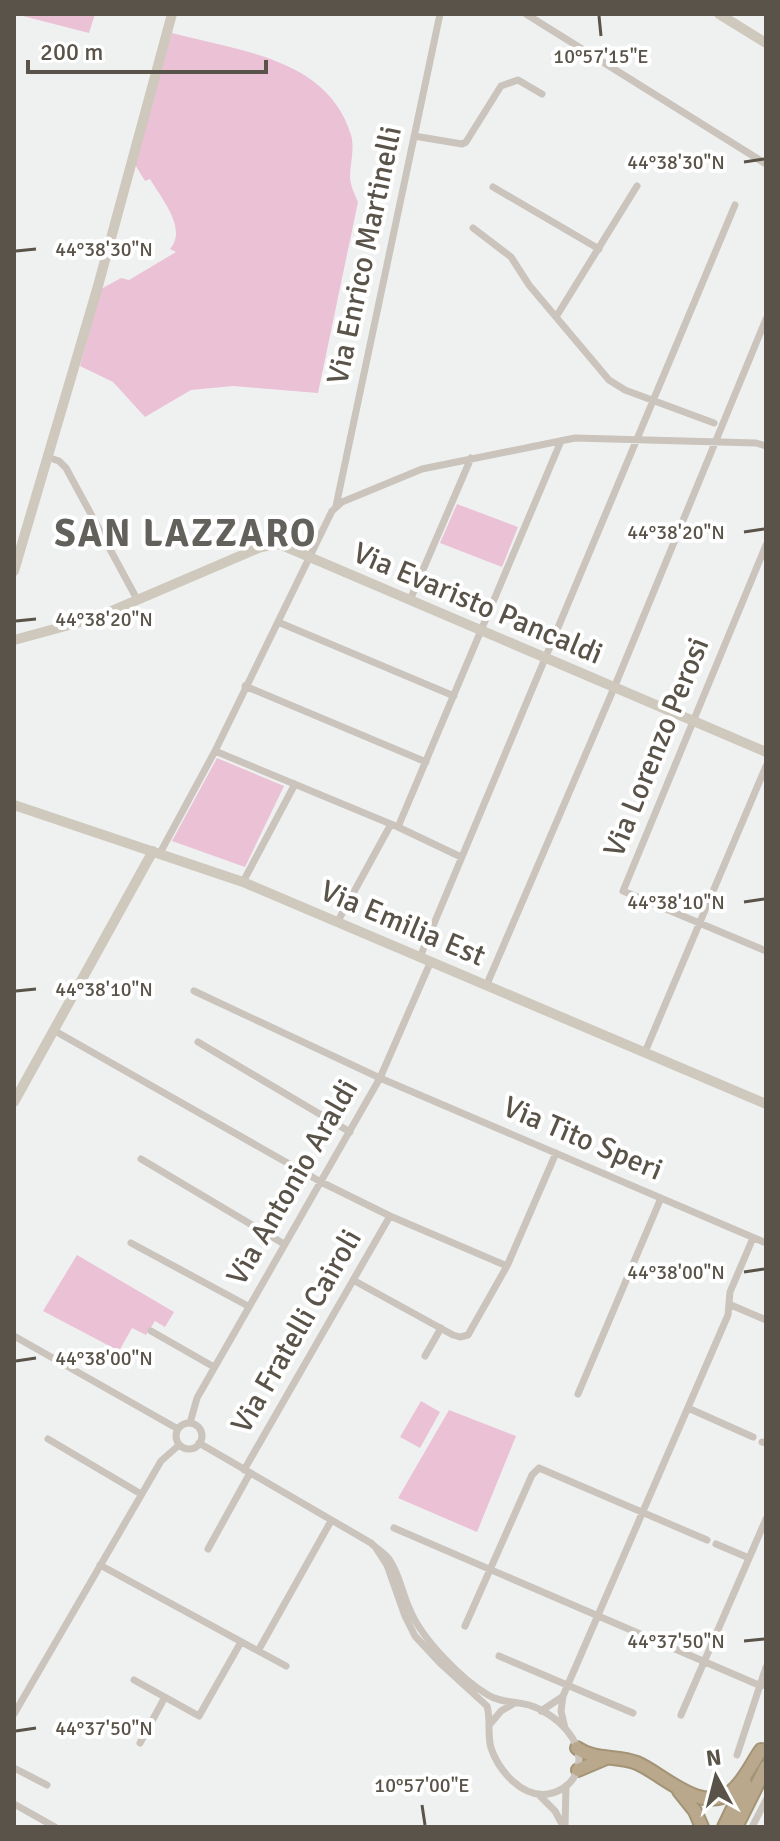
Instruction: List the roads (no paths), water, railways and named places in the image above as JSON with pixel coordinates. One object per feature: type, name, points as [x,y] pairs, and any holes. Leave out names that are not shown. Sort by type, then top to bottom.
[{"type":"highway","points":[[577,1748],[588,1755],[641,1765],[677,1788],[713,1798],[736,1787],[763,1745]]},
{"type":"highway","points":[[724,1827],[763,1745]]},
{"type":"highway","points":[[578,1770],[608,1758]]},
{"type":"highway","points":[[736,1827],[766,1767]]},
{"type":"highway","points":[[677,1788],[695,1811],[702,1827]]},
{"type":"main road","points":[[14,571],[98,286],[172,14]]},
{"type":"main road","points":[[719,14],[766,43]]},
{"type":"main road","name":"Via Evaristo Pancaldi","points":[[138,601],[261,547],[279,544],[766,752]]},
{"type":"main road","points":[[14,640],[95,618],[138,601]]},
{"type":"main road","name":"Via Emilia Est","points":[[14,805],[243,882],[766,1104]]},
{"type":"main road","points":[[14,1102],[157,852]]},
{"type":"street","name":"Via Enrico Martinelli","points":[[157,852],[215,751],[336,506],[440,14]]},
{"type":"street","points":[[526,14],[766,164]]},
{"type":"street","points":[[414,136],[462,144],[501,86],[518,80],[542,94]]},
{"type":"street","points":[[556,317],[637,186]]},
{"type":"street","points":[[493,187],[599,249]]},
{"type":"street","name":"Via Antonio Araldi","points":[[190,1423],[195,1400],[380,1078],[461,857],[735,205]]},
{"type":"street","points":[[473,228],[511,257],[529,285],[609,380],[625,390],[714,423]]},
{"type":"street","points":[[487,984],[717,443],[766,319]]},
{"type":"street","points":[[336,506],[422,469],[589,437],[756,443],[766,446]]},
{"type":"street","points":[[338,921],[394,826],[426,762],[561,441]]},
{"type":"street","points":[[47,457],[59,461],[66,468],[138,601]]},
{"type":"street","points":[[410,600],[471,458]]},
{"type":"street","name":"Via Lorenzo Perosi","points":[[700,921],[623,891],[766,545]]},
{"type":"street","points":[[278,622],[454,696]]},
{"type":"street","points":[[245,686],[426,762]]},
{"type":"street","points":[[215,751],[461,857]]},
{"type":"street","points":[[645,1052],[766,766]]},
{"type":"street","points":[[243,882],[295,784]]},
{"type":"street","points":[[700,921],[766,951]]},
{"type":"street","name":"Via Tito Speri","points":[[194,991],[380,1078],[766,1243]]},
{"type":"street","points":[[55,1031],[321,1182],[390,1216],[507,1266]]},
{"type":"street","points":[[198,1042],[350,1132]]},
{"type":"street","points":[[353,1280],[441,1328],[460,1337],[468,1335],[507,1266],[556,1153]]},
{"type":"street","points":[[141,1159],[284,1244]]},
{"type":"street","points":[[578,1394],[661,1198]]},
{"type":"street","name":"Via Fratelli Cairoli","points":[[208,1549],[247,1472],[390,1216]]},
{"type":"street","points":[[539,1795],[554,1793],[566,1786],[578,1770],[577,1748],[565,1728],[561,1711],[563,1696],[731,1305],[730,1292],[753,1238]]},
{"type":"street","points":[[131,1243],[248,1306]]},
{"type":"street","points":[[731,1305],[766,1320]]},
{"type":"street","points":[[425,1356],[441,1328]]},
{"type":"street","points":[[151,1331],[214,1367]]},
{"type":"street","points":[[14,1336],[178,1429]]},
{"type":"street","points":[[688,1408],[753,1437]]},
{"type":"street","points":[[190,1423],[197,1426],[201,1432],[199,1443],[189,1449],[179,1445],[176,1439],[178,1429],[190,1423]]},
{"type":"street","points":[[48,1439],[141,1494]]},
{"type":"street","points":[[199,1443],[376,1548],[391,1562],[410,1611],[435,1648],[487,1694],[513,1704],[530,1706],[565,1728]]},
{"type":"street","points":[[14,1714],[161,1461],[179,1445]]},
{"type":"street","points":[[465,1626],[532,1475],[539,1468],[707,1540]]},
{"type":"street","points":[[681,1715],[766,1519]]},
{"type":"street","points":[[258,1651],[331,1521]]},
{"type":"street","points":[[394,1528],[761,1686]]},
{"type":"street","points":[[716,1544],[749,1558]]},
{"type":"street","points":[[376,1548],[387,1565],[415,1636],[441,1664],[483,1700],[489,1715],[491,1748],[501,1767],[522,1789],[539,1795],[555,1811],[564,1827]]},
{"type":"street","points":[[100,1565],[286,1666]]},
{"type":"street","points":[[134,1680],[199,1716],[241,1642]]},
{"type":"street","points":[[499,1656],[633,1713]]},
{"type":"street","points":[[737,1755],[766,1667]]},
{"type":"street","points":[[541,1711],[563,1696]]},
{"type":"street","points":[[140,1743],[165,1697]]},
{"type":"street","points":[[490,1727],[501,1711],[513,1704]]},
{"type":"street","points":[[14,1768],[47,1785]]},
{"type":"street","points":[[564,1827],[566,1786]]},
{"type":"street","points":[[752,1827],[766,1800]]},
{"type":"street","points":[[14,1804],[55,1827]]},
{"type":"district","name":"SAN LAZZARO","points":[[186,533]]}]
